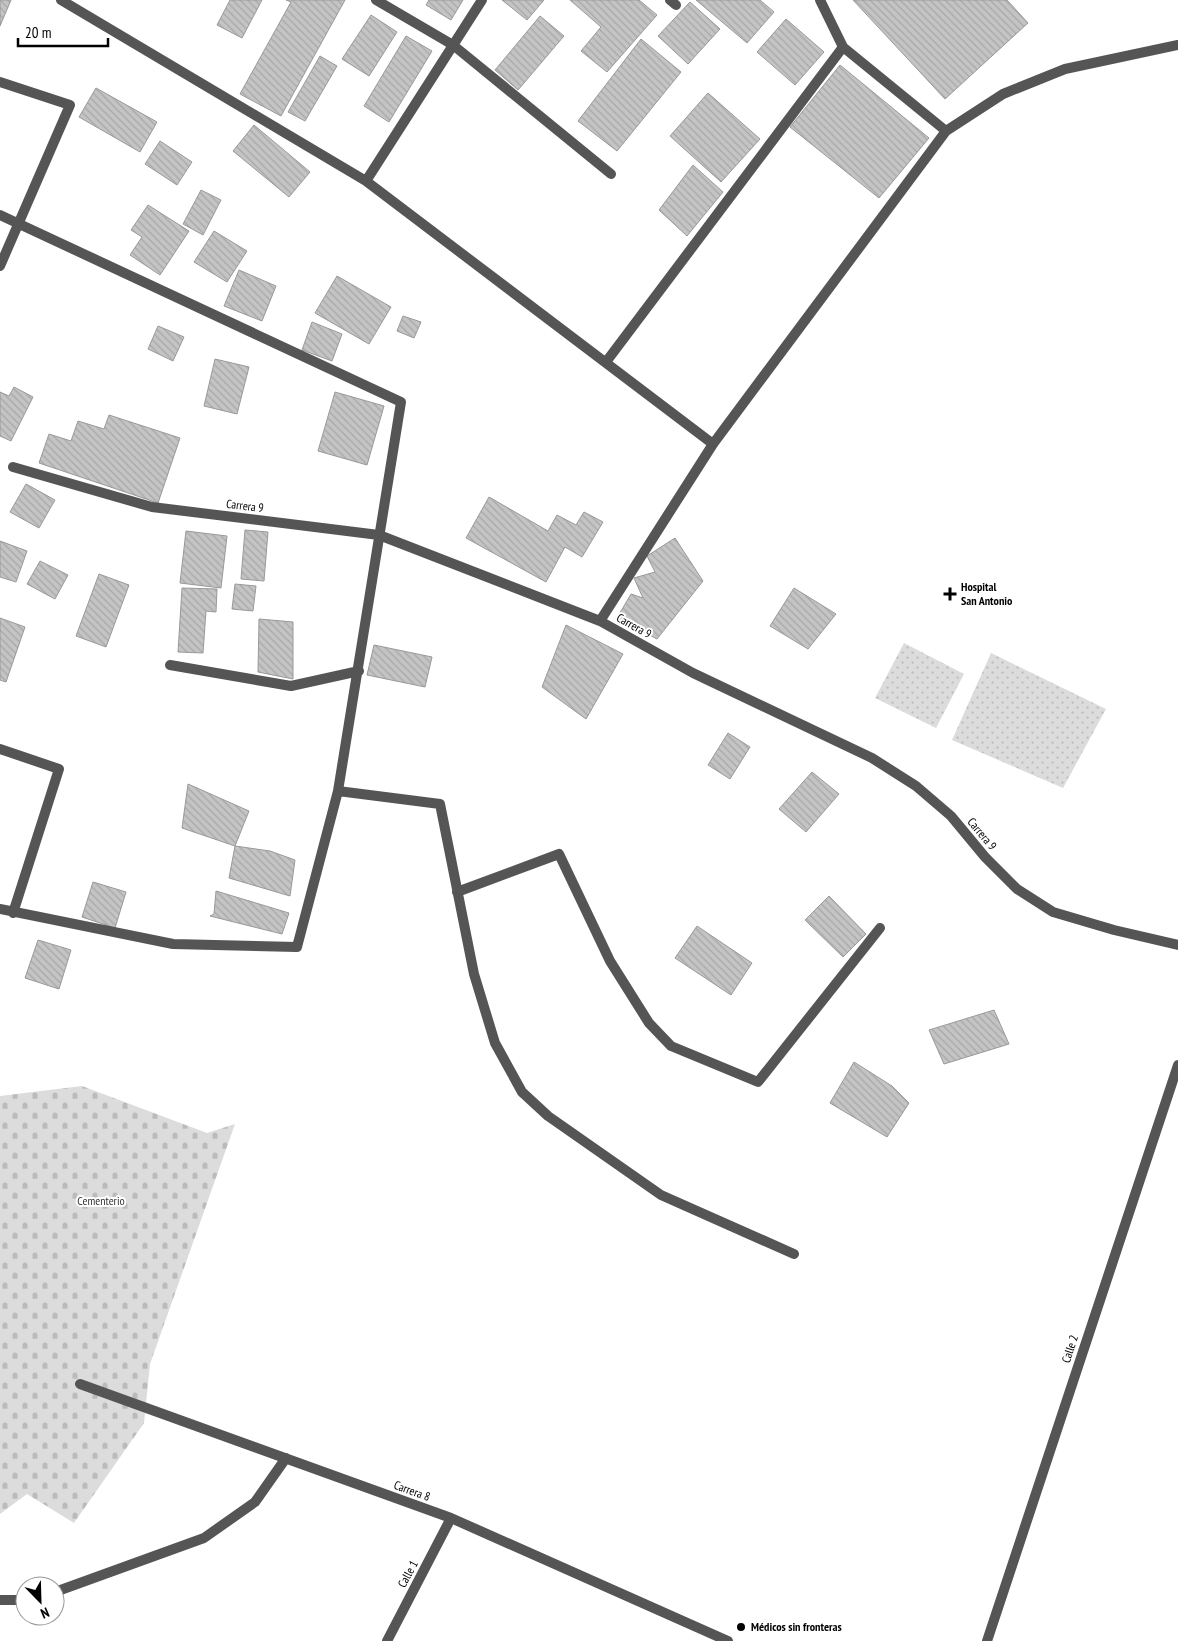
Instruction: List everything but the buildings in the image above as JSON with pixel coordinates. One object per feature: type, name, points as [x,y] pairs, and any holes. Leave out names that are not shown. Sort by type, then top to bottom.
[{"type":"street","points":[[61,0],[366,181],[713,444]]},
{"type":"street","points":[[376,0],[452,45],[611,174]]},
{"type":"street","points":[[366,181],[482,0]]},
{"type":"street","points":[[820,0],[844,47],[946,131]]},
{"type":"street","points":[[600,621],[713,444],[946,131],[1003,94],[1065,70],[1178,45]]},
{"type":"street","points":[[606,362],[844,47]]},
{"type":"street","points":[[0,82],[70,105],[0,266]]},
{"type":"street","points":[[0,215],[401,402],[359,671],[338,791],[297,947],[173,944],[0,909]]},
{"type":"street","name":"Carrera 9","points":[[13,467],[152,507],[379,535],[600,621],[692,673],[872,758],[916,786],[951,816],[985,857],[1017,889],[1053,912],[1114,930],[1178,945]]},
{"type":"street","points":[[170,665],[292,686],[359,671]]},
{"type":"street","points":[[0,749],[59,770],[13,913]]},
{"type":"street","points":[[338,791],[440,804],[474,974],[495,1043],[522,1092],[548,1116],[661,1195],[794,1254]]},
{"type":"street","points":[[458,892],[559,854],[610,960],[649,1023],[671,1046],[758,1082],[880,928]]},
{"type":"street","name":"Calle 2","points":[[987,1641],[1178,1065]]},
{"type":"street","name":"Carrera 8","points":[[80,1384],[451,1518],[728,1641]]},
{"type":"street","points":[[65,1588],[204,1538],[255,1502],[286,1458]]},
{"type":"street","name":"Calle 1","points":[[386,1641],[451,1518]]},
{"type":"street","points":[[0,1600],[15,1600]]},
{"type":"green space","points":[[904,643],[964,674],[936,728],[875,698]]},
{"type":"green space","points":[[991,653],[1106,709],[1063,788],[952,740]]},
{"type":"green space","name":"Cementerio","points":[[82,1086],[207,1133],[235,1124],[150,1364],[144,1423],[74,1523],[27,1494],[0,1514],[0,1096]]},
{"type":"place","name":"Hospital San Antonio","points":[[950,594]]},
{"type":"place","name":"Médicos sin fronteras","points":[[741,1627]]}]
